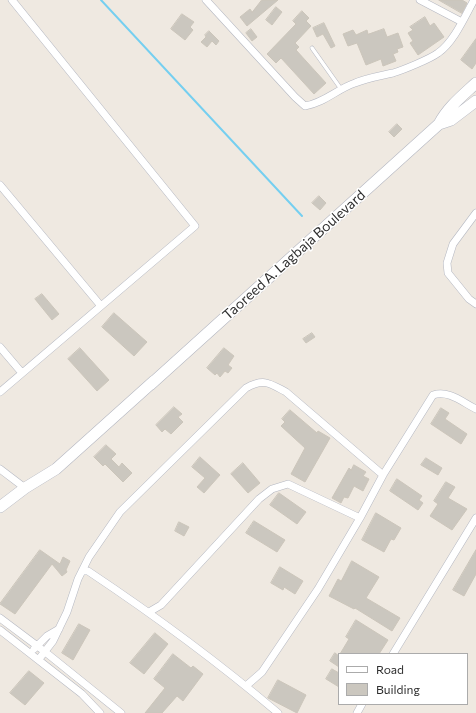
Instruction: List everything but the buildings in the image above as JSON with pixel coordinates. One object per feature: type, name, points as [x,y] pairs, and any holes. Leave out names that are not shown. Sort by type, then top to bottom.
[{"type":"street","points":[[0,392],[195,226],[12,0]]},
{"type":"street","points":[[206,0],[305,106],[319,102],[354,83],[376,76],[394,73],[438,53],[450,40],[474,0]]},
{"type":"street","points":[[420,0],[462,22]]},
{"type":"street","name":"Taoreed A. Lagbaja Boulevard","points":[[0,507],[25,488],[56,469],[439,124],[453,104],[476,83]]},
{"type":"street","name":"Taoreed A. Lagbaja Boulevard","points":[[439,124],[452,120],[476,101]]},
{"type":"street","points":[[0,185],[101,306]]},
{"type":"street","points":[[476,213],[453,244],[447,263],[448,273],[469,299],[476,304]]},
{"type":"street","name":"Taoreed A. Lagbaja Boulevard","points":[[150,385],[202,338]]},
{"type":"street","points":[[0,347],[22,373]]},
{"type":"street","points":[[39,659],[53,641],[59,629],[82,571],[120,512],[246,388],[257,382],[269,383],[286,392],[382,475]]},
{"type":"street","points":[[246,686],[262,672],[274,656],[318,589],[360,518],[382,475],[433,395],[441,393],[450,395],[476,409]]},
{"type":"street","points":[[0,469],[25,488]]},
{"type":"street","points":[[149,612],[161,605],[259,499],[272,489],[288,484],[360,518]]},
{"type":"street","points":[[394,653],[476,518]]},
{"type":"street","points":[[82,571],[88,571],[149,612],[246,686],[278,713]]},
{"type":"street","points":[[0,618],[44,651],[121,713]]},
{"type":"street","points":[[31,654],[37,646],[59,629]]},
{"type":"street","points":[[0,630],[82,694],[100,713]]},
{"type":"lane","points":[[312,48],[341,90]]},
{"type":"waterway","points":[[101,0],[302,216]]}]
